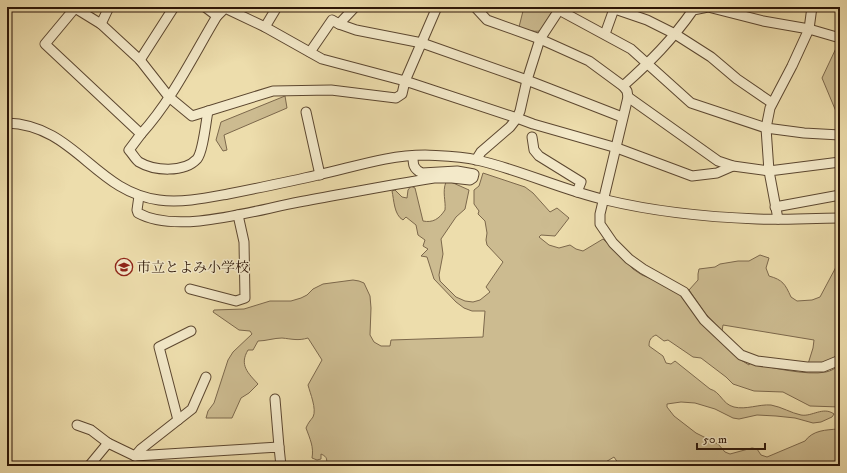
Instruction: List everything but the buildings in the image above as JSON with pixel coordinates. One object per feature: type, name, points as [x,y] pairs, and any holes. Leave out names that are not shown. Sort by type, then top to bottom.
[{"type":"street","points":[[101,24],[110,7]]},
{"type":"street","points":[[140,60],[174,7]]},
{"type":"street","points":[[205,7],[217,16]]},
{"type":"street","points":[[208,111],[199,154],[197,159],[187,165],[172,170],[154,168],[138,161],[129,150],[155,119],[217,16],[225,7],[265,27],[322,59],[405,81],[533,124],[617,148],[692,176],[716,173],[733,166]]},
{"type":"street","points":[[265,27],[276,7]]},
{"type":"street","points":[[339,24],[354,7]]},
{"type":"street","points":[[141,134],[45,44],[74,8],[101,24],[140,60],[169,97],[192,116],[273,91],[331,90],[396,98],[402,94],[405,81],[437,7]]},
{"type":"street","points":[[475,7],[487,20],[540,39],[589,61],[623,86],[627,91],[628,98],[622,117],[617,148],[600,214],[600,224],[613,243],[629,260],[684,292],[704,320],[742,355],[757,361],[807,368],[823,367],[840,360]]},
{"type":"street","points":[[623,86],[648,64],[675,34],[693,10],[708,7],[763,21],[808,29],[840,38]]},
{"type":"street","points":[[778,219],[769,171],[766,128],[772,103],[792,66],[808,29],[812,7]]},
{"type":"street","points":[[476,160],[481,152],[510,127],[517,118],[540,39],[560,8],[631,49],[691,104],[766,128],[804,133],[840,135]]},
{"type":"street","points":[[605,34],[612,8],[647,20],[675,34],[711,57],[737,79],[772,103]]},
{"type":"street","points":[[310,52],[332,20],[356,30],[422,43],[527,80],[622,117]]},
{"type":"street","points":[[628,98],[718,161],[733,166],[769,171],[840,162]]},
{"type":"street","points":[[306,112],[320,175]]},
{"type":"street","points":[[7,123],[24,124],[50,134],[69,146],[112,182],[139,196],[158,200],[172,201],[196,199],[255,189],[320,175],[383,158],[448,156],[476,160],[604,200],[644,209],[682,214],[758,219],[840,218]]},
{"type":"street","points":[[532,137],[534,150],[539,156],[581,182],[577,192]]},
{"type":"street","points":[[139,196],[138,212],[154,219],[184,222],[238,215],[276,206],[428,179],[452,178],[470,180],[473,178],[474,174],[457,171],[422,173],[417,171],[413,166],[413,156]]},
{"type":"street","points":[[775,207],[840,195]]},
{"type":"street","points":[[190,289],[236,301],[245,298],[244,242],[238,215]]},
{"type":"street","points":[[178,420],[160,347],[191,331]]},
{"type":"street","points":[[135,456],[141,449],[192,409],[206,377]]},
{"type":"street","points":[[275,399],[281,466]]},
{"type":"street","points":[[77,425],[91,430],[108,443],[135,456],[279,447]]},
{"type":"street","points":[[93,464],[108,443]]},
{"type":"shaded area","points":[[524,7],[555,7],[540,31],[537,31],[519,27]]},
{"type":"shaded area","points":[[838,44],[840,45],[840,121],[822,78]]},
{"type":"shaded area","points":[[285,96],[287,108],[224,135],[227,150],[223,151],[216,140],[221,122]]},
{"type":"shaded area","points":[[483,173],[525,187],[533,193],[550,212],[557,208],[569,218],[555,236],[541,235],[539,237],[549,245],[559,248],[570,245],[583,251],[603,239],[633,269],[642,275],[671,287],[682,295],[698,320],[741,360],[749,365],[750,363],[788,370],[818,373],[830,371],[840,365],[840,407],[810,406],[783,392],[754,391],[733,384],[701,358],[693,357],[668,340],[664,341],[656,335],[651,339],[649,344],[649,346],[663,356],[666,363],[671,364],[675,361],[717,393],[724,401],[734,407],[743,408],[771,405],[801,415],[809,415],[822,411],[834,414],[832,417],[821,422],[813,423],[795,418],[776,416],[757,415],[739,419],[695,403],[681,402],[667,404],[667,407],[674,416],[696,433],[718,444],[725,452],[730,454],[752,448],[757,449],[761,455],[767,457],[805,441],[808,437],[816,433],[824,430],[840,429],[840,460],[838,466],[633,466],[633,463],[628,462],[628,466],[620,466],[614,457],[599,466],[326,466],[327,462],[325,456],[321,454],[321,459],[317,460],[312,458],[312,447],[306,428],[314,414],[314,405],[308,385],[322,360],[308,338],[298,340],[279,338],[258,341],[253,350],[248,350],[244,360],[248,372],[258,384],[249,393],[241,398],[232,418],[206,418],[208,411],[214,403],[228,360],[233,352],[252,334],[250,331],[239,330],[213,312],[214,310],[244,309],[270,301],[291,301],[307,295],[313,289],[323,284],[353,280],[364,283],[370,296],[370,335],[374,342],[381,346],[390,346],[391,340],[483,337],[485,311],[472,311],[464,308],[456,302],[434,279],[427,257],[421,256],[428,249],[423,246],[425,240],[418,235],[416,225],[406,217],[403,220],[400,218],[395,207],[392,191],[395,190],[402,197],[407,198],[408,190],[411,186],[415,188],[423,221],[430,221],[436,220],[445,210],[444,189],[446,182],[451,182],[469,190],[465,209],[456,217],[441,239],[443,254],[439,275],[440,281],[456,297],[465,301],[473,302],[480,300],[490,292],[486,287],[503,262],[487,245],[485,221],[478,214],[479,211],[474,204],[474,190],[479,186]]},
{"type":"shaded area","points":[[840,249],[840,353],[833,359],[825,362],[808,364],[814,340],[723,325],[722,331],[705,313],[689,290],[698,280],[699,269],[715,267],[720,264],[738,261],[749,261],[760,255],[769,258],[766,268],[769,276],[778,279],[783,283],[791,297],[797,301],[812,300],[820,297],[836,267]]},
{"type":"place","name":"市立とよみ小学校","points":[[124,267]]}]
